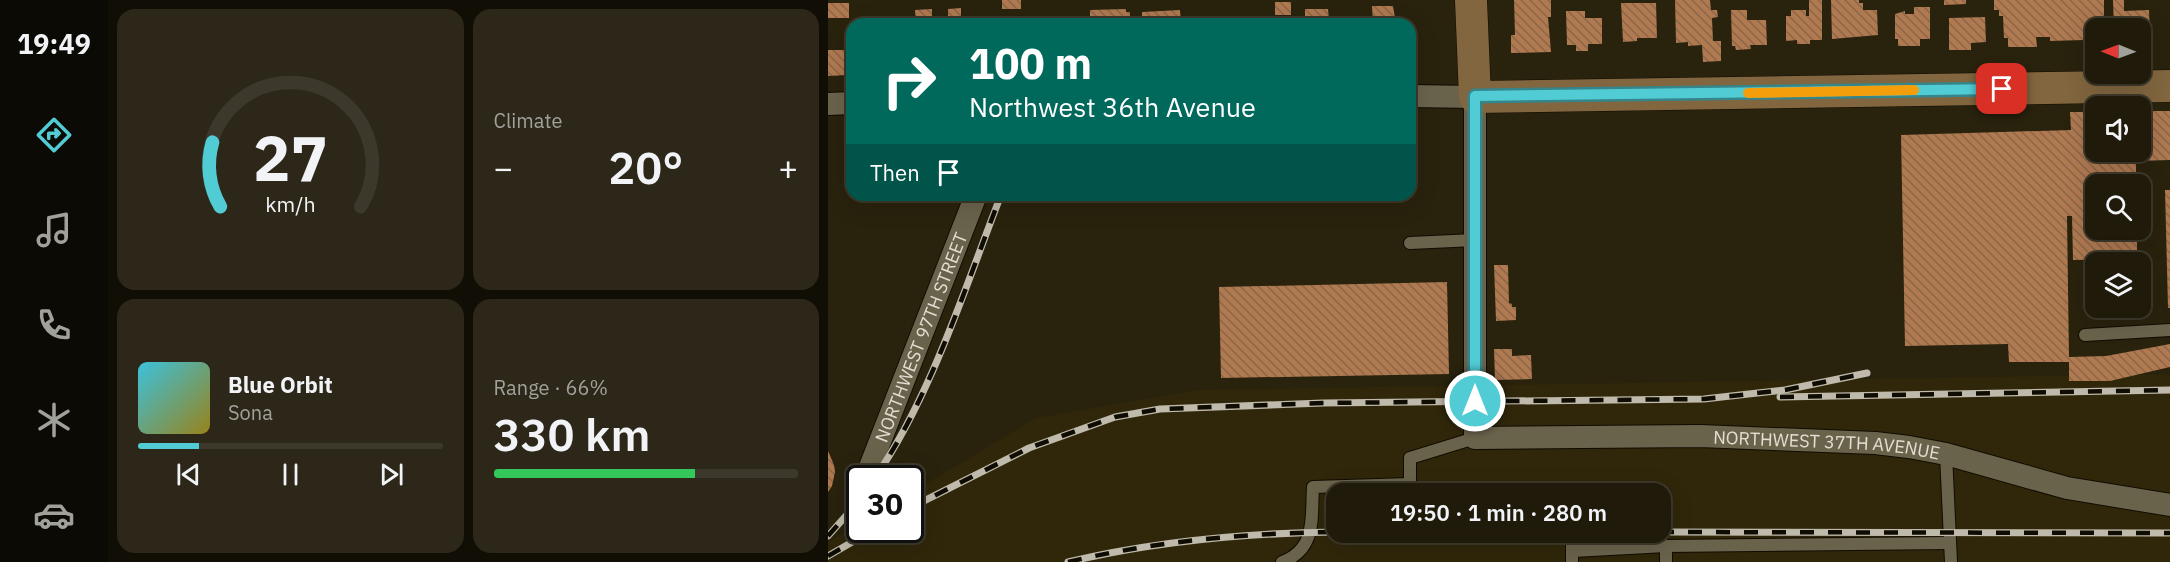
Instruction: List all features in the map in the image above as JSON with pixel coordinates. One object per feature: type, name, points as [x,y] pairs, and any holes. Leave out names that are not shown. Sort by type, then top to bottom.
[{"type":"street","points":[[1472,0],[1475,96],[1475,438]]},
{"type":"street","points":[[1416,96],[2170,86]]},
{"type":"street","points":[[828,104],[846,103]]},
{"type":"street","name":"NORTHWEST 97TH STREET","points":[[871,465],[974,201]]},
{"type":"street","name":"NORTHWEST 37TH AVENUE","points":[[1475,438],[1652,436],[1875,443],[1946,454],[2067,488],[2170,505]]},
{"type":"lane","points":[[1410,243],[1475,240]]},
{"type":"lane","points":[[2085,335],[2170,330]]},
{"type":"lane","points":[[1410,483],[1410,458],[1475,438]]},
{"type":"lane","points":[[1946,454],[1951,562]]},
{"type":"lane","points":[[1282,562],[1299,553],[1308,539],[1312,487],[1326,487]]},
{"type":"lane","points":[[1572,557],[1666,546],[1950,543]]},
{"type":"lane","points":[[1666,546],[1666,562]]},
{"type":"shaded area","points":[[2170,374],[2170,562],[828,562],[828,542],[846,531],[846,543],[924,543],[924,485],[1036,418],[1198,390]]},
{"type":"building","points":[[1002,0],[1021,0],[1021,9],[1002,9]]},
{"type":"building","points":[[1514,0],[1551,0],[1551,17],[1548,17],[1551,52],[1511,53],[1511,35],[1515,35]]},
{"type":"building","points":[[1675,0],[1710,0],[1711,10],[1717,10],[1718,17],[1712,18],[1713,41],[1721,41],[1721,61],[1703,62],[1702,45],[1688,46],[1688,42],[1676,43]]},
{"type":"building","points":[[1809,0],[1822,0],[1822,40],[1810,40],[1810,44],[1797,44],[1797,40],[1786,41],[1786,16],[1791,16],[1791,10],[1806,10],[1806,16],[1809,16]]},
{"type":"building","points":[[1831,0],[1859,0],[1859,3],[1863,3],[1863,10],[1877,10],[1878,35],[1832,39]]},
{"type":"building","points":[[1944,0],[1966,0],[1966,4],[1944,5]]},
{"type":"building","points":[[1994,0],[2104,0],[2104,18],[2085,18],[2084,40],[2050,41],[2050,37],[2036,37],[2037,47],[2008,47],[2008,38],[2004,38],[2003,16],[1999,16],[1999,10],[1994,10]]},
{"type":"building","points":[[2113,0],[2124,0],[2124,11],[2149,10],[2149,18],[2114,18]]},
{"type":"building","points":[[1275,2],[1291,2],[1291,15],[1275,15]]},
{"type":"building","points":[[828,3],[849,3],[849,18],[828,18]]},
{"type":"building","points":[[1621,3],[1656,3],[1657,38],[1637,38],[1637,41],[1623,42]]},
{"type":"building","points":[[1372,6],[1393,6],[1395,18],[1373,18]]},
{"type":"building","points":[[1914,7],[1930,7],[1930,39],[1920,39],[1920,46],[1898,46],[1898,39],[1895,39],[1895,14],[1905,11],[1905,14],[1914,14]]},
{"type":"building","points":[[961,8],[961,18],[937,18],[937,16],[948,16],[948,9]]},
{"type":"building","points":[[932,9],[932,18],[916,18],[915,10]]},
{"type":"building","points":[[1126,9],[1126,12],[1130,12],[1130,16],[1090,18],[1090,10]]},
{"type":"building","points":[[1305,9],[1328,9],[1329,18],[1305,18]]},
{"type":"building","points":[[1180,10],[1181,18],[1142,18],[1142,12]]},
{"type":"building","points":[[1731,10],[1747,10],[1747,20],[1766,20],[1767,45],[1750,45],[1751,49],[1736,50],[1735,46],[1732,46]]},
{"type":"building","points":[[1566,11],[1585,11],[1585,18],[1602,18],[1602,44],[1588,44],[1588,51],[1576,51],[1576,45],[1567,45]]},
{"type":"building","points":[[1985,17],[1986,42],[1971,43],[1971,50],[1949,50],[1949,18]]},
{"type":"building","points":[[828,50],[846,50],[846,75],[828,76]]},
{"type":"building","points":[[2151,111],[2170,111],[2170,160],[2151,161]]},
{"type":"building","points":[[2070,112],[2085,112],[2085,162],[2136,162],[2136,174],[2085,174],[2085,240],[2137,240],[2137,252],[2085,252],[2085,260],[2073,260],[2072,216],[2067,216],[2069,357],[2106,356],[2170,344],[2170,367],[2110,381],[2069,381],[2069,362],[2009,362],[2008,344],[1905,346],[1901,135],[2071,130]]},
{"type":"building","points":[[2165,190],[2170,190],[2170,308],[2168,308]]},
{"type":"building","points":[[1494,265],[1508,265],[1509,303],[1512,307],[1516,307],[1516,320],[1496,321]]},
{"type":"building","points":[[1447,282],[1449,374],[1221,378],[1219,287]]},
{"type":"building","points":[[1494,349],[1512,349],[1512,356],[1531,355],[1532,379],[1495,380]]},
{"type":"building","points":[[828,451],[835,472],[828,492]]},
{"type":"railway","points":[[883,465],[914,412],[946,341],[999,201]]},
{"type":"railway","points":[[924,501],[1029,448],[1115,417],[1160,409],[1323,403],[1704,399],[1785,390],[1867,373]]},
{"type":"railway","points":[[1780,397],[2170,390]]},
{"type":"railway","points":[[828,536],[846,516]]},
{"type":"railway","points":[[1068,562],[1134,549],[1202,540],[1269,534],[1326,532]]},
{"type":"railway","points":[[1671,532],[2170,533]]},
{"type":"railway","points":[[828,556],[850,543]]},
{"type":"slow traffic","points":[[1748,93],[1914,90]]},
{"type":"route","points":[[1475,401],[1475,96],[2002,89]]}]
